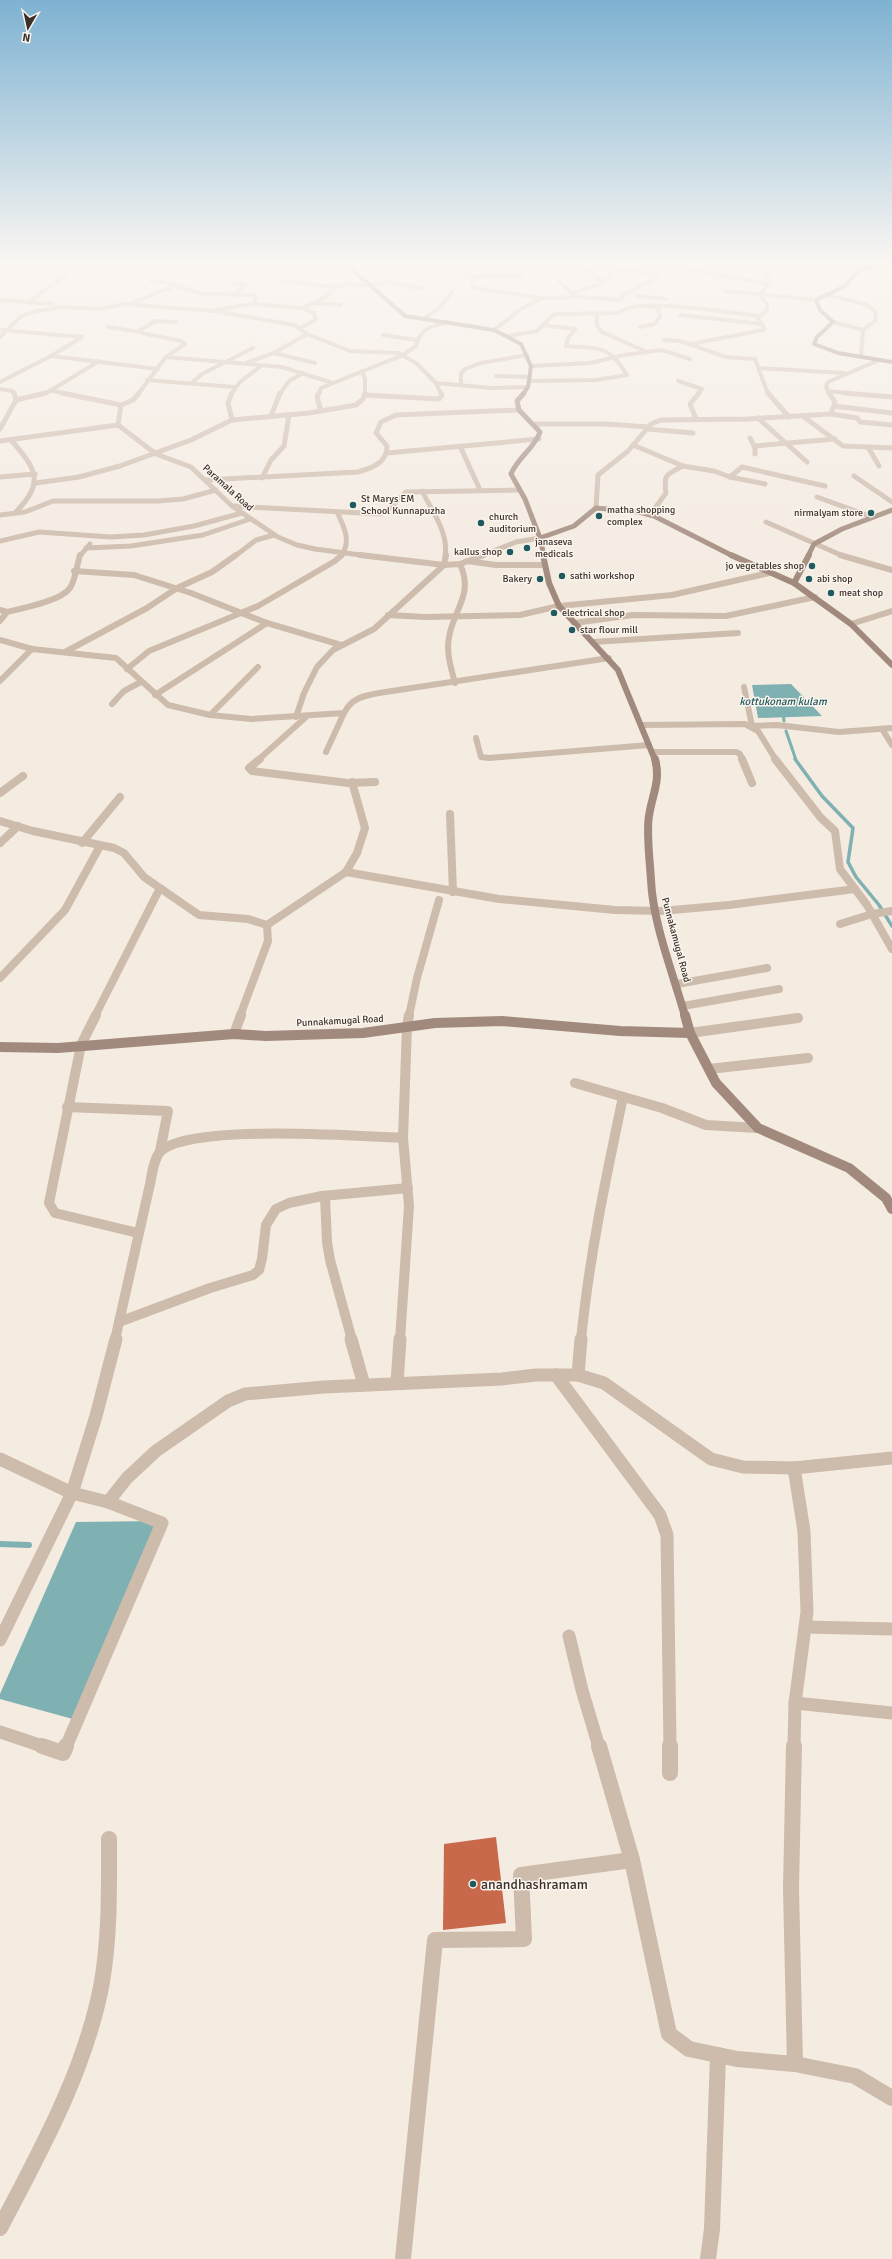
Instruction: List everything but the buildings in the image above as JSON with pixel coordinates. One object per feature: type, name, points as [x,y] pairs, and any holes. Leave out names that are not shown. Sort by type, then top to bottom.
[{"type":"street","points":[[0,382],[25,369]]},
{"type":"street","points":[[16,400],[42,394],[85,369]]},
{"type":"street","points":[[50,390],[121,405],[132,400],[147,380],[158,369]]},
{"type":"street","points":[[193,382],[202,374],[211,369]]},
{"type":"street","points":[[232,420],[228,408],[234,387],[257,369]]},
{"type":"street","points":[[290,369],[333,382]]},
{"type":"street","points":[[321,411],[317,397],[321,388],[366,369]]},
{"type":"street","points":[[364,395],[444,404],[442,391],[423,369]]},
{"type":"street","points":[[461,385],[460,376],[462,371],[465,369]]},
{"type":"street","points":[[206,480],[358,472],[376,466],[387,453],[539,439],[540,432],[535,424],[519,410],[517,401],[528,386],[531,369]]},
{"type":"street","points":[[496,376],[559,382],[625,376],[627,375],[624,369]]},
{"type":"street","points":[[760,369],[768,393],[789,417]]},
{"type":"street","points":[[781,369],[850,374]]},
{"type":"street","points":[[831,414],[835,402],[826,387],[828,382],[860,369]]},
{"type":"street","points":[[36,483],[96,473],[156,454],[191,440],[232,420],[321,411],[359,404],[367,385],[362,371]]},
{"type":"street","points":[[272,416],[282,387],[293,376],[303,373]]},
{"type":"street","points":[[147,380],[193,382],[234,387]]},
{"type":"street","points":[[678,381],[702,389],[690,404],[696,419]]},
{"type":"street","points":[[436,383],[491,388],[528,386]]},
{"type":"street","points":[[0,389],[12,392],[42,394]]},
{"type":"street","points":[[828,391],[892,397]]},
{"type":"street","points":[[0,429],[16,400],[16,395],[12,392]]},
{"type":"street","points":[[0,441],[118,425],[121,405]]},
{"type":"street","points":[[834,406],[892,413]]},
{"type":"street","points":[[387,453],[385,442],[376,433],[381,422],[396,415],[519,410]]},
{"type":"street","points":[[596,508],[598,475],[633,445],[654,422],[661,420],[804,417],[831,414],[857,418],[860,422],[892,425]]},
{"type":"street","points":[[262,478],[271,460],[284,446],[289,415]]},
{"type":"street","points":[[804,417],[847,447],[892,448]]},
{"type":"street","points":[[758,418],[786,445],[807,462]]},
{"type":"street","points":[[535,424],[587,425],[610,423],[693,433]]},
{"type":"street","name":"Paramala Road","points":[[118,425],[156,454],[191,467],[242,514],[274,534],[296,545],[345,553],[444,565],[463,563],[516,542],[540,538]]},
{"type":"street","points":[[750,438],[754,446],[755,454]]},
{"type":"street","name":"Punnakamugal Road","points":[[0,1047],[32,1049],[234,1034],[266,1036],[363,1033],[435,1023],[502,1021],[620,1031],[690,1033],[655,911],[651,882],[649,816],[656,788],[657,767],[653,752],[618,670],[609,658],[559,606],[549,583],[544,565],[540,538],[520,490],[511,474],[513,465],[532,450],[539,439]]},
{"type":"street","points":[[754,446],[786,445],[835,439]]},
{"type":"street","points":[[11,440],[27,458],[35,474],[36,483],[32,496],[14,514]]},
{"type":"street","points":[[633,445],[683,466],[714,471],[730,477],[766,484]]},
{"type":"street","points":[[460,446],[480,490]]},
{"type":"street","points":[[868,447],[879,466]]},
{"type":"street","points":[[650,515],[659,505],[666,493],[664,480],[668,474],[683,466]]},
{"type":"street","points":[[730,477],[742,467],[825,486]]},
{"type":"street","points":[[0,477],[35,474]]},
{"type":"street","points":[[854,476],[892,502]]},
{"type":"street","points":[[0,515],[14,514],[60,500],[158,501],[183,498],[216,490]]},
{"type":"street","points":[[232,506],[380,514],[391,507],[400,494],[422,491],[520,490]]},
{"type":"street","points":[[296,717],[304,693],[317,667],[333,650],[374,629],[444,565],[447,545],[442,530],[422,491]]},
{"type":"street","points":[[817,497],[872,517]]},
{"type":"street","points":[[540,538],[574,526],[596,508],[650,515],[667,521],[794,583],[851,624],[892,664]]},
{"type":"street","points":[[794,583],[814,544],[842,529],[892,510]]},
{"type":"street","points":[[127,669],[149,651],[242,613],[273,598],[345,553],[348,541],[337,512]]},
{"type":"street","points":[[0,541],[11,541],[28,533],[97,537],[128,536],[183,529],[242,514]]},
{"type":"street","points":[[86,548],[131,546],[203,535],[250,519]]},
{"type":"street","points":[[766,522],[814,544],[869,564],[892,570]]},
{"type":"street","points":[[65,652],[142,610],[177,588],[222,566],[256,540],[274,534]]},
{"type":"street","points":[[0,610],[7,612],[44,602],[65,593],[71,587],[74,571],[80,554],[97,537]]},
{"type":"street","points":[[455,683],[448,651],[449,637],[454,616],[464,597],[467,584],[467,575],[463,563],[544,565]]},
{"type":"street","points":[[74,571],[121,572],[177,588],[267,622],[341,645]]},
{"type":"street","points":[[388,616],[520,615],[559,606],[672,595],[769,572]]},
{"type":"street","points":[[574,623],[633,615],[726,616],[815,597]]},
{"type":"street","points":[[851,624],[892,611]]},
{"type":"street","points":[[0,621],[7,612]]},
{"type":"street","points":[[155,695],[234,646],[267,622]]},
{"type":"street","points":[[593,642],[738,633]]},
{"type":"street","points":[[0,640],[32,649],[116,658],[155,695],[168,705],[210,715],[237,720],[306,717],[344,713]]},
{"type":"street","points":[[0,681],[32,649]]},
{"type":"street","points":[[326,752],[349,704],[360,697],[609,658]]},
{"type":"street","points":[[210,715],[258,667]]},
{"type":"street","points":[[112,704],[124,692],[141,682]]},
{"type":"street","points":[[744,687],[752,726],[758,731],[776,760],[821,818],[835,831],[840,869],[872,914],[892,950]]},
{"type":"street","points":[[306,717],[249,768],[252,771],[257,772],[352,782],[375,782]]},
{"type":"street","points":[[642,726],[745,724],[752,726],[777,725],[839,732],[882,730],[892,728]]},
{"type":"street","points":[[882,730],[892,745]]},
{"type":"street","points":[[476,738],[481,757],[489,758],[649,745]]},
{"type":"street","points":[[653,752],[736,752],[740,754],[752,784]]},
{"type":"street","points":[[0,793],[23,776]]},
{"type":"street","points":[[267,925],[346,872],[357,853],[365,828],[352,782]]},
{"type":"street","points":[[82,843],[120,797]]},
{"type":"street","points":[[450,814],[452,892]]},
{"type":"street","points":[[0,821],[82,843],[114,848],[124,853],[144,877],[199,915],[248,919],[267,925]]},
{"type":"street","points":[[0,843],[18,826]]},
{"type":"street","points":[[0,978],[65,910],[100,846]]},
{"type":"street","points":[[346,872],[452,892],[574,908],[655,911],[804,898],[855,889]]},
{"type":"street","points":[[138,1233],[55,1213],[49,1203],[67,1107],[81,1045],[160,888]]},
{"type":"street","points":[[397,1383],[409,1206],[403,1138],[407,1027],[417,978],[439,900]]},
{"type":"street","points":[[840,924],[872,914],[892,911]]},
{"type":"street","points":[[234,1034],[268,942],[267,925]]},
{"type":"street","points":[[677,984],[767,968]]},
{"type":"street","points":[[683,1006],[779,989]]},
{"type":"street","points":[[758,1128],[716,1083],[690,1033],[798,1018]]},
{"type":"street","points":[[709,1069],[808,1058]]},
{"type":"street","points":[[575,1083],[662,1108],[706,1125],[758,1128],[849,1168],[886,1198],[892,1209]]},
{"type":"street","points":[[578,1375],[586,1292],[604,1182],[623,1097]]},
{"type":"street","points":[[0,1640],[72,1494],[93,1429],[119,1322],[138,1233],[155,1164],[160,1151],[168,1111],[67,1107]]},
{"type":"street","points":[[160,1151],[174,1143],[241,1134],[403,1138]]},
{"type":"street","points":[[119,1322],[210,1288],[253,1275],[259,1270],[266,1225],[268,1218],[275,1210],[289,1204],[325,1196],[408,1188]]},
{"type":"street","points":[[325,1196],[327,1242],[330,1260],[364,1385]]},
{"type":"street","points":[[556,1375],[660,1515],[667,1535],[670,1773]]},
{"type":"street","points":[[108,1502],[127,1478],[156,1451],[228,1401],[245,1394],[397,1383],[578,1375],[604,1383],[711,1459],[743,1467],[794,1468],[892,1458]]},
{"type":"street","points":[[0,1459],[72,1494],[108,1502],[162,1523],[63,1753],[0,1732]]},
{"type":"street","points":[[794,1468],[804,1531],[807,1612],[795,1703],[791,1888],[795,2064]]},
{"type":"street","points":[[805,1627],[892,1629]]},
{"type":"street","points":[[569,1636],[582,1690],[617,1804],[632,1860],[669,2034],[689,2049],[737,2059],[795,2064],[855,2076],[892,2098]]},
{"type":"street","points":[[795,1703],[892,1713]]},
{"type":"street","points":[[0,2228],[56,2118],[81,2058],[99,1994],[107,1946],[110,1839]]},
{"type":"street","points":[[403,2259],[435,1940],[524,1939],[521,1875],[632,1860]]},
{"type":"street","points":[[708,2259],[712,2229],[718,2055]]},
{"type":"water","name":"kottukonam kulam","points":[[791,684],[822,716],[758,718],[752,685]]},
{"type":"water","points":[[157,1521],[80,1721],[0,1699],[0,1694],[76,1522]]},
{"type":"waterway","points":[[783,711],[784,721]]},
{"type":"waterway","points":[[786,731],[796,760]]},
{"type":"waterway","points":[[795,759],[822,796],[853,828],[848,862],[856,877],[879,905],[892,926]]},
{"type":"waterway","points":[[0,1544],[29,1545]]},
{"type":"place","name":"St Marys EM School Kunnapuzha","points":[[353,505]]},
{"type":"place","name":"nirmalyam store","points":[[871,513]]},
{"type":"place","name":"matha shopping complex","points":[[599,516]]},
{"type":"place","name":"church auditorium","points":[[481,523]]},
{"type":"place","name":"janaseva medicals","points":[[527,548]]},
{"type":"place","name":"kallus shop","points":[[510,552]]},
{"type":"place","name":"jo vegetables shop","points":[[812,566]]},
{"type":"place","name":"sathi workshop","points":[[562,576]]},
{"type":"place","name":"Bakery","points":[[540,579]]},
{"type":"place","name":"abi shop","points":[[809,579]]},
{"type":"place","name":"meat shop","points":[[831,593]]},
{"type":"place","name":"electrical shop","points":[[554,613]]},
{"type":"place","name":"star flour mill","points":[[572,630]]},
{"type":"place","name":"anandhashramam","points":[[473,1884]]}]
